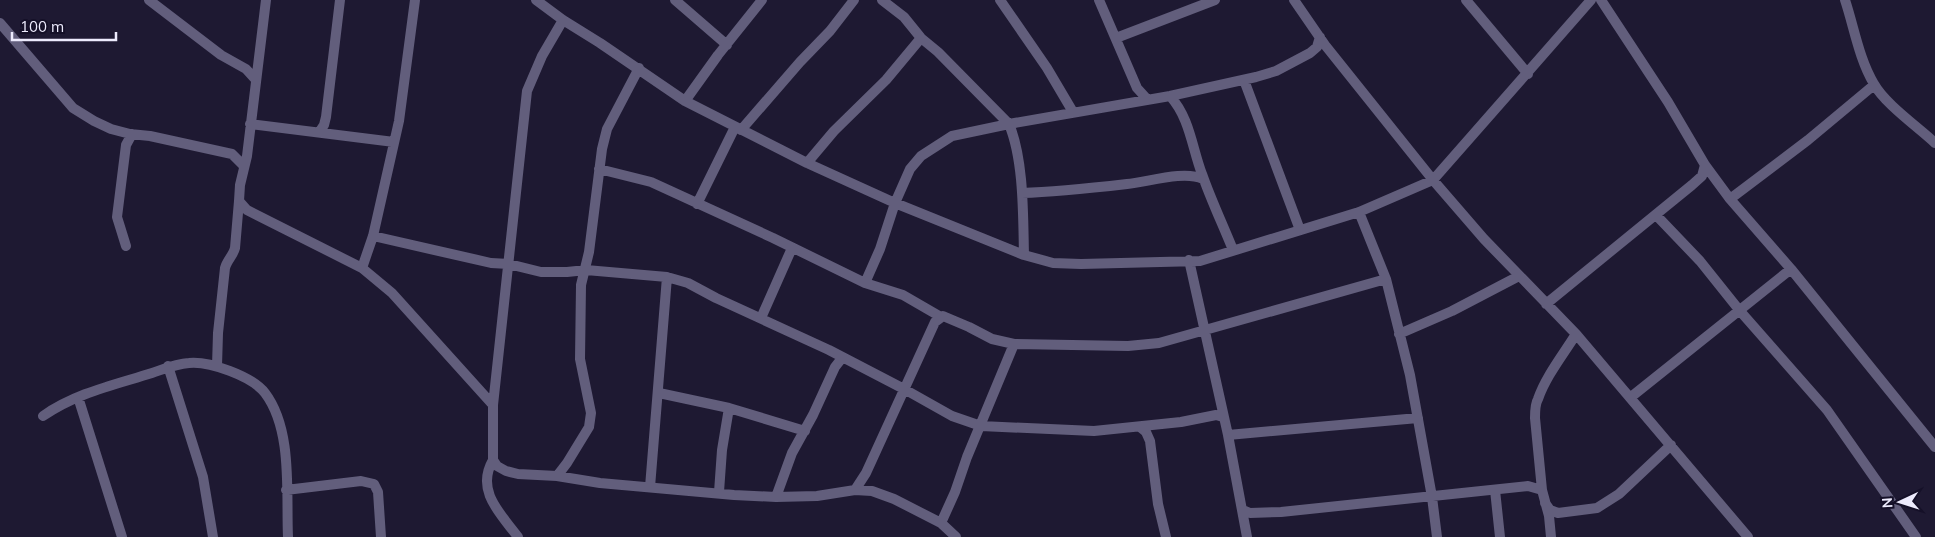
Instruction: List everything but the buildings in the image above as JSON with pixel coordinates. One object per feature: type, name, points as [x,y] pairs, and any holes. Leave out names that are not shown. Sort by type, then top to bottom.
[{"type":"street","points":[[149,0],[221,55],[246,69],[256,80]]},
{"type":"street","points":[[216,366],[225,268],[226,262],[234,253],[235,248],[240,185],[266,0]]},
{"type":"street","points":[[320,131],[326,117],[340,0]]},
{"type":"street","points":[[362,268],[373,236],[404,98],[415,0]]},
{"type":"street","points":[[536,0],[563,20],[639,68],[685,101],[807,163],[895,203],[1024,255],[1052,263],[1082,264],[1200,261],[1359,212],[1434,180],[1591,0]]},
{"type":"street","points":[[675,0],[726,45]]},
{"type":"street","points":[[685,101],[762,0]]},
{"type":"street","points":[[697,204],[738,129],[830,31],[854,0]]},
{"type":"street","points":[[882,0],[904,17],[921,38],[938,52],[1009,124],[1014,136],[1022,193],[1024,255]]},
{"type":"street","points":[[1000,0],[1047,68],[1073,112]]},
{"type":"street","points":[[1099,0],[1137,88],[1147,99]]},
{"type":"street","points":[[1116,38],[1215,0]]},
{"type":"street","points":[[1294,0],[1320,38],[1434,180],[1484,239],[1576,334],[1748,537]]},
{"type":"street","points":[[1466,0],[1528,74]]},
{"type":"street","points":[[1601,0],[1668,102],[1705,165],[1730,199],[1791,269],[1935,447]]},
{"type":"street","points":[[1845,0],[1864,62],[1874,85],[1935,143]]},
{"type":"street","points":[[518,537],[493,505],[486,479],[488,469],[493,460],[494,392],[527,91],[542,56],[563,20]]},
{"type":"street","points":[[0,23],[73,108],[111,129],[232,154],[244,166]]},
{"type":"street","points":[[807,163],[834,131],[886,80],[921,38]]},
{"type":"street","points":[[865,283],[910,169],[921,156],[952,136],[1073,112],[1170,96],[1244,80],[1276,71],[1292,64],[1317,47],[1320,38]]},
{"type":"street","points":[[557,476],[568,463],[589,427],[591,413],[580,359],[581,285],[586,270],[599,168],[607,130],[639,68]]},
{"type":"street","points":[[1244,80],[1300,230]]},
{"type":"street","points":[[1730,199],[1808,140],[1874,85]]},
{"type":"street","points":[[1170,96],[1180,109],[1187,126],[1204,178],[1233,250]]},
{"type":"street","points":[[250,124],[307,132],[320,131],[394,142]]},
{"type":"street","points":[[126,246],[117,217],[124,152],[127,141],[132,134]]},
{"type":"street","points":[[1546,304],[1702,176],[1705,165]]},
{"type":"street","points":[[599,168],[651,182],[865,283],[903,295],[940,318]]},
{"type":"street","points":[[1022,193],[1129,184],[1187,175],[1204,178]]},
{"type":"street","points":[[239,201],[247,210],[362,268],[392,293],[493,405]]},
{"type":"street","points":[[1359,212],[1386,279],[1410,375],[1432,496],[1437,537]]},
{"type":"street","points":[[1656,215],[1700,261],[1740,311],[1827,410],[1916,537]]},
{"type":"street","points":[[373,236],[491,263],[509,264],[541,272],[586,270],[667,277],[688,282],[904,388],[952,416],[981,426],[1094,431],[1181,422],[1216,415],[1223,417]]},
{"type":"street","points":[[761,318],[792,248]]},
{"type":"street","points":[[1189,260],[1203,331],[1228,435],[1243,510],[1246,537]]},
{"type":"street","points":[[1631,397],[1791,269]]},
{"type":"street","points":[[1399,334],[1452,311],[1519,276]]},
{"type":"street","points":[[650,487],[667,277]]},
{"type":"street","points":[[855,490],[866,473],[935,322],[943,316],[992,339],[1014,344],[1128,346],[1159,343],[1386,279]]},
{"type":"street","points":[[1552,537],[1542,490],[1535,418],[1537,400],[1576,334]]},
{"type":"street","points":[[941,523],[955,492],[997,381],[1014,344]]},
{"type":"street","points":[[776,497],[792,453],[805,431],[835,367],[842,358]]},
{"type":"street","points":[[43,416],[67,401],[114,383],[168,366],[190,362],[216,366],[254,382],[265,393],[282,429],[286,461],[288,537]]},
{"type":"street","points":[[168,366],[203,477],[213,537]]},
{"type":"street","points":[[481,392],[494,392]]},
{"type":"street","points":[[659,393],[729,408],[805,431]]},
{"type":"street","points":[[78,397],[122,537]]},
{"type":"street","points":[[719,492],[722,450],[729,408]]},
{"type":"street","points":[[1228,435],[1418,418]]},
{"type":"street","points":[[1140,427],[1146,432],[1150,441],[1158,504],[1166,537]]},
{"type":"street","points":[[1544,502],[1554,512],[1597,508],[1619,494],[1671,444]]},
{"type":"street","points":[[493,460],[497,466],[506,471],[600,483],[776,497],[817,496],[855,490],[872,491],[894,499],[941,523],[956,537]]},
{"type":"street","points":[[286,490],[362,481],[374,484],[378,492],[381,537]]},
{"type":"street","points":[[1243,510],[1250,513],[1281,512],[1528,486],[1542,490]]},
{"type":"street","points":[[1495,490],[1500,537]]}]
